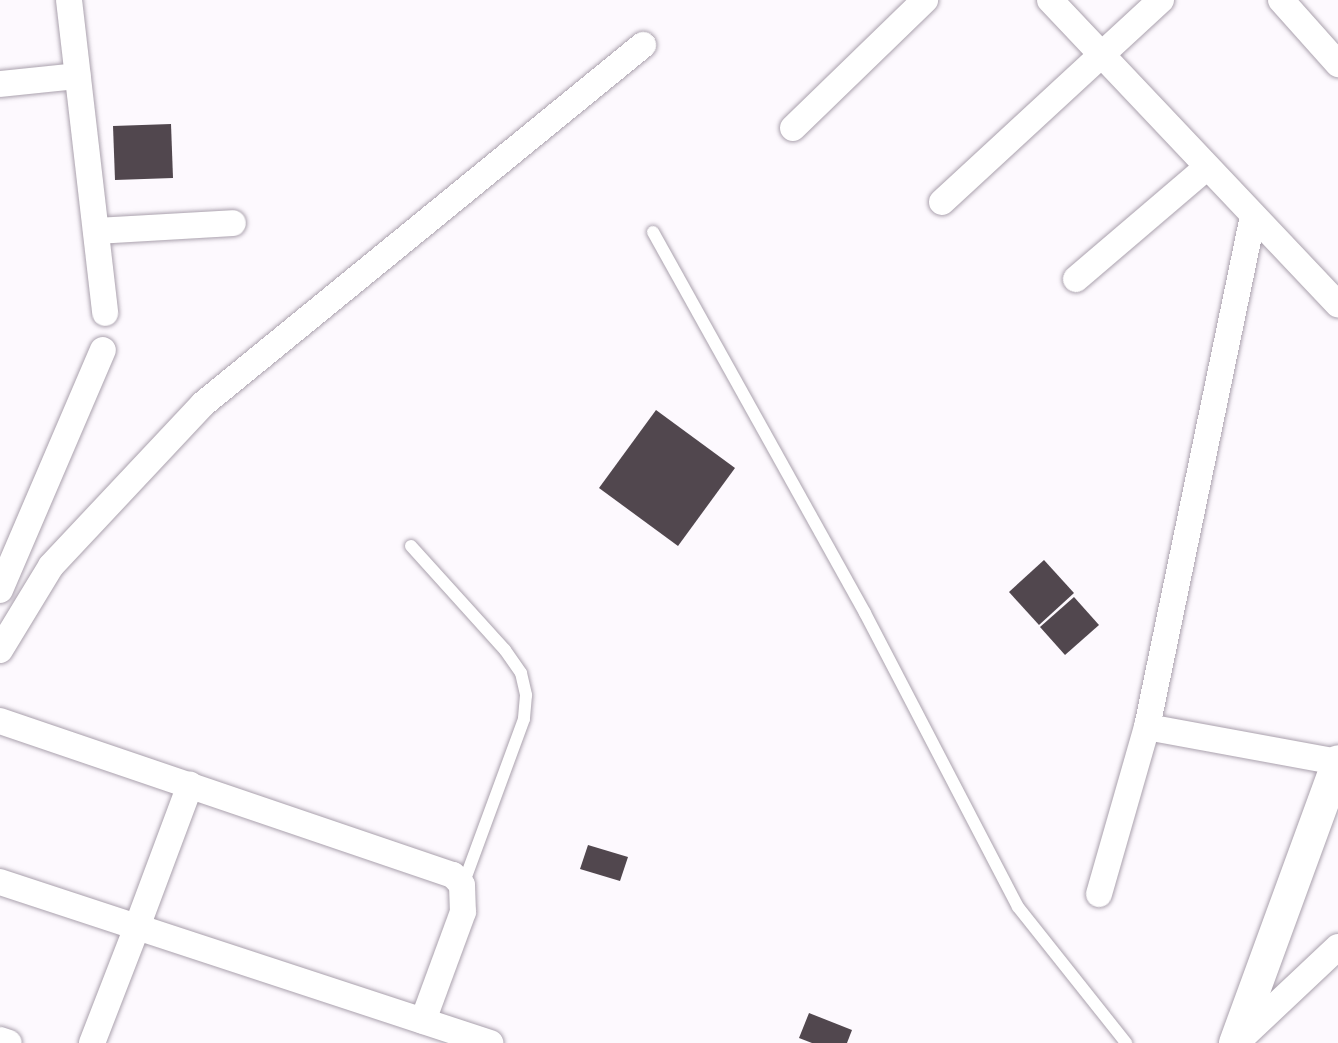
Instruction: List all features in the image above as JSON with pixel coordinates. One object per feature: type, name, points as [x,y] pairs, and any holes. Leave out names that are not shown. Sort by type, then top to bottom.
[{"type":"street","points":[[69,0],[105,313]]},
{"type":"street","points":[[793,128],[925,0]]},
{"type":"street","points":[[1050,0],[1338,305]]},
{"type":"street","points":[[942,202],[1161,0]]},
{"type":"street","points":[[1282,0],[1338,64]]},
{"type":"street","points":[[0,650],[51,566],[203,404],[643,45]]},
{"type":"street","points":[[0,84],[78,76]]},
{"type":"street","points":[[1076,279],[1207,167]]},
{"type":"street","points":[[1099,894],[1147,727],[1254,216]]},
{"type":"street","points":[[96,232],[233,223]]},
{"type":"street","points":[[0,590],[103,350]]},
{"type":"street","points":[[0,721],[453,875],[463,885],[463,912],[423,1021]]},
{"type":"street","points":[[1147,727],[1338,762],[1236,1043]]},
{"type":"street","points":[[92,1043],[190,785]]},
{"type":"street","points":[[0,882],[491,1043]]},
{"type":"street","points":[[1236,1043],[1338,947]]},
{"type":"street","points":[[0,1040],[9,1043]]},
{"type":"lane","points":[[653,232],[865,613],[1018,906],[1126,1043]]},
{"type":"lane","points":[[411,546],[505,650],[521,673],[526,695],[524,719],[463,885]]},
{"type":"building","points":[[171,124],[173,178],[115,180],[113,126]]},
{"type":"building","points":[[656,410],[735,468],[678,546],[599,488]]},
{"type":"building","points":[[1044,560],[1074,593],[1039,625],[1009,592]]},
{"type":"building","points":[[1074,597],[1099,625],[1065,655],[1040,627]]},
{"type":"building","points":[[588,845],[628,857],[620,881],[580,869]]},
{"type":"building","points":[[809,1013],[852,1030],[847,1043],[812,1043],[799,1038]]}]
